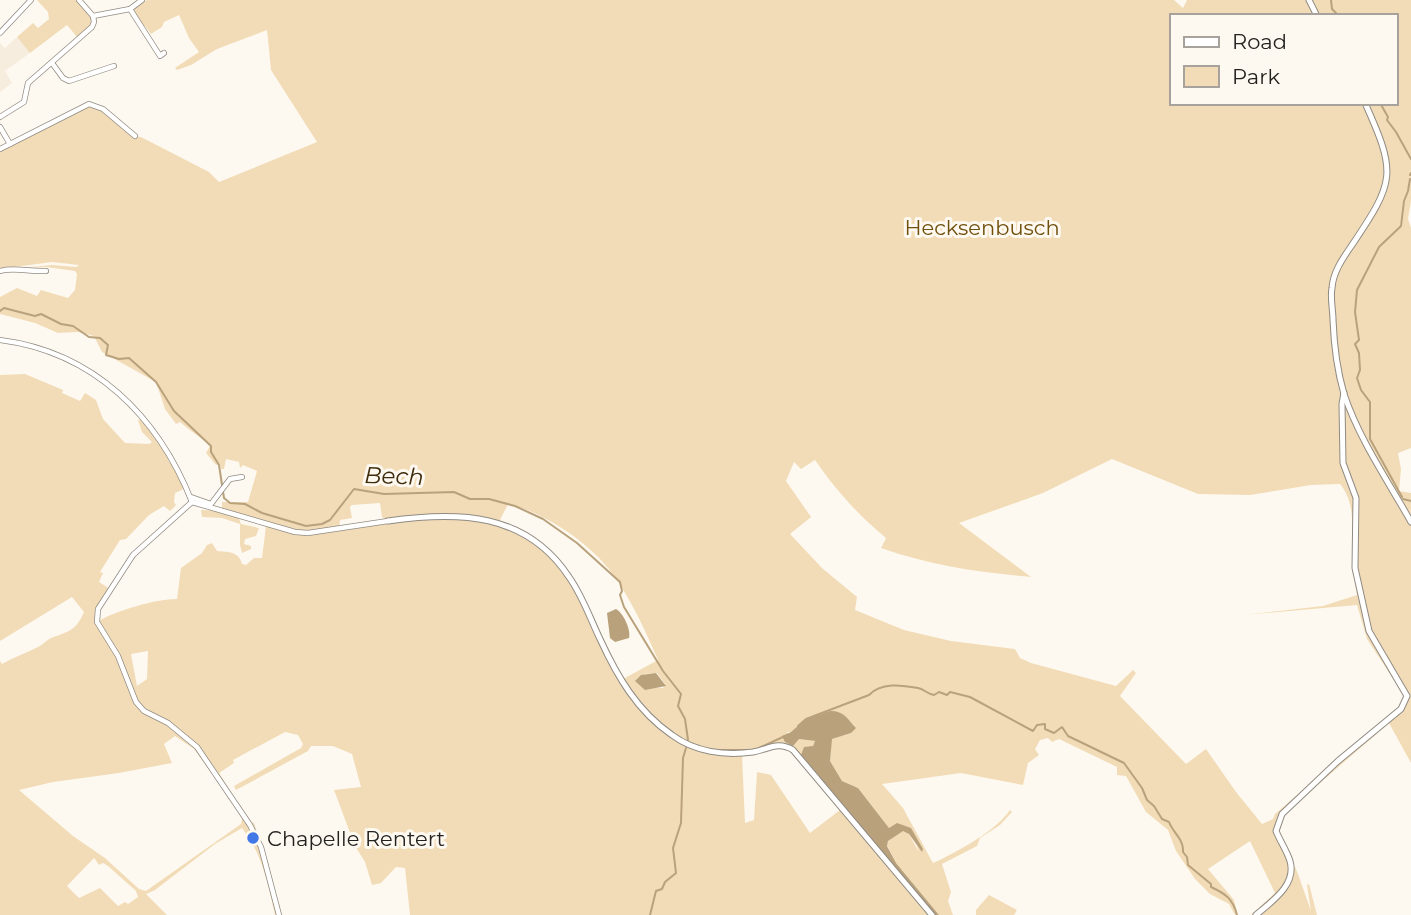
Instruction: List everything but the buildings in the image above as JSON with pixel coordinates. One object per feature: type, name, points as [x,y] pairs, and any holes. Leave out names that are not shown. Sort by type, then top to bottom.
[{"type":"street","points":[[0,33],[31,0]]},
{"type":"street","points":[[0,117],[23,102],[28,83],[92,27],[93,16],[79,0]]},
{"type":"street","points":[[93,16],[130,9],[142,0]]},
{"type":"street","points":[[130,9],[160,56],[164,53]]},
{"type":"street","points":[[52,63],[63,78],[69,81],[114,66]]},
{"type":"street","points":[[0,149],[89,104],[103,109],[135,136]]},
{"type":"street","points":[[1366,105],[1383,145],[1388,169],[1379,205],[1343,258],[1332,288],[1334,336],[1344,393],[1357,426],[1411,522]]},
{"type":"street","points":[[0,127],[10,144]]},
{"type":"street","points":[[0,271],[11,268],[31,272],[46,271]]},
{"type":"street","points":[[0,340],[21,343],[48,352],[111,384],[135,409],[171,456],[191,499],[295,532],[308,533],[388,521],[459,518],[498,523],[526,533],[560,564],[575,586],[620,680],[648,715],[679,741],[709,752],[749,752],[774,745],[793,750],[932,915]]},
{"type":"street","points":[[1256,915],[1283,890],[1290,875],[1290,862],[1276,831],[1282,814],[1338,761],[1401,709],[1407,696],[1369,631],[1355,568],[1356,498],[1343,463],[1344,393]]},
{"type":"street","points":[[211,504],[230,479],[242,477]]},
{"type":"street","points":[[191,499],[237,515]]},
{"type":"street","points":[[191,499],[125,564],[98,609],[97,622],[118,656],[136,702],[144,711],[183,734],[214,769],[261,847],[279,915]]},
{"type":"shaded area","points":[[17,37],[30,53],[5,71],[12,83],[0,92],[0,43],[5,48]]},
{"type":"shaded area","points":[[616,609],[624,618],[629,638],[615,642],[610,638],[607,613]]},
{"type":"shaded area","points":[[656,673],[666,686],[645,690],[635,681],[641,675]]},
{"type":"shaded area","points":[[830,711],[842,714],[856,728],[851,733],[832,739],[830,761],[842,781],[858,788],[889,828],[897,823],[911,828],[923,849],[922,852],[909,834],[903,831],[888,841],[887,846],[896,863],[939,915],[935,915],[801,755],[804,747],[813,746],[815,741],[799,739],[793,746],[785,742],[782,736],[806,719]]},
{"type":"green space","points":[[37,0],[77,0],[91,17],[91,25],[77,37],[67,25],[30,53],[17,37],[33,23],[38,28],[49,19],[48,12]]},
{"type":"green space","name":"Hecksenbusch","points":[[147,0],[1174,0],[1183,8],[1187,0],[1411,0],[1411,201],[1408,219],[1411,228],[1411,448],[1398,453],[1401,469],[1399,491],[1411,493],[1411,763],[1389,723],[1283,815],[1279,830],[1311,911],[1309,884],[1317,915],[1251,915],[1275,893],[1250,841],[1208,869],[1234,900],[1237,913],[1235,915],[1229,904],[1210,894],[1195,879],[1176,851],[1168,830],[1146,812],[1126,776],[1117,775],[1117,767],[1059,739],[1052,742],[1048,738],[1040,740],[1035,749],[1039,755],[1028,763],[1023,785],[961,773],[882,784],[903,808],[933,863],[975,840],[996,825],[1010,810],[1012,812],[1000,825],[980,838],[977,846],[942,864],[951,892],[948,901],[953,915],[939,915],[898,866],[935,915],[410,915],[405,868],[396,867],[381,883],[372,885],[334,790],[361,787],[352,754],[333,746],[311,746],[308,751],[236,790],[234,786],[301,748],[303,744],[298,735],[285,732],[233,760],[234,763],[219,773],[250,822],[254,823],[273,882],[280,915],[275,915],[259,858],[242,828],[215,844],[146,894],[167,915],[0,915],[0,661],[2,664],[71,630],[84,612],[72,597],[0,641],[0,375],[25,374],[63,390],[62,393],[80,401],[85,393],[96,400],[103,419],[125,443],[152,442],[142,432],[138,420],[141,419],[170,458],[168,460],[184,486],[175,493],[176,505],[170,511],[164,506],[149,515],[126,539],[120,540],[100,572],[103,573],[99,582],[110,589],[98,609],[97,622],[135,606],[177,599],[181,568],[212,543],[217,551],[236,554],[242,564],[246,565],[254,558],[262,558],[266,526],[238,516],[241,524],[259,528],[256,536],[245,539],[244,544],[251,546],[251,549],[242,553],[240,524],[222,518],[202,517],[201,510],[222,511],[222,502],[248,502],[257,471],[243,465],[240,468],[239,462],[226,459],[224,469],[221,469],[220,464],[216,465],[206,453],[210,446],[180,422],[176,424],[165,409],[156,382],[102,352],[94,336],[78,332],[58,333],[35,323],[0,314],[0,297],[17,288],[37,296],[41,290],[68,298],[75,290],[75,271],[46,267],[20,268],[79,265],[52,262],[0,269],[0,149],[89,104],[97,105],[135,136],[209,172],[219,182],[317,142],[271,70],[267,30],[217,49],[177,70],[175,68],[199,52],[189,38],[179,15],[164,22],[162,27],[151,34],[132,10]],"holes":[[[1112,459],[1198,494],[1250,495],[1311,485],[1340,484],[1351,509],[1352,560],[1357,595],[1323,606],[1244,615],[1357,605],[1367,639],[1403,694],[1403,701],[1275,814],[1273,819],[1262,824],[1206,749],[1186,764],[1120,696],[1136,673],[1133,670],[1116,686],[1031,663],[1020,658],[1015,649],[951,641],[904,630],[855,610],[857,597],[822,568],[790,534],[811,517],[786,481],[794,462],[801,469],[815,460],[848,501],[886,538],[881,548],[955,567],[1031,577],[959,523],[1043,493]],[[380,503],[382,517],[387,521],[339,528],[340,520],[352,518],[352,505]],[[508,504],[549,520],[588,547],[623,589],[658,660],[623,679],[571,577],[574,579],[559,560],[533,536],[499,522]],[[148,651],[147,679],[137,686],[131,654]],[[657,673],[665,684],[663,688],[652,687],[644,674]],[[827,713],[843,715],[849,722],[851,733],[831,739],[830,761],[842,781],[858,788],[889,828],[911,828],[919,852],[909,834],[903,830],[888,841],[887,845],[895,861],[813,746],[815,741],[799,739],[786,732],[791,732],[807,721]],[[175,736],[194,749],[210,771],[214,769],[242,819],[241,824],[146,891],[139,889],[105,858],[73,836],[19,790],[172,763],[164,744]],[[787,747],[840,810],[810,833],[771,775],[757,772],[754,820],[745,823],[742,753]],[[94,858],[99,865],[103,863],[108,866],[136,891],[138,897],[128,904],[125,902],[118,906],[100,888],[79,898],[67,886]]]},
{"type":"green space","points":[[989,895],[1017,910],[1014,915],[976,915],[976,910]]},
{"type":"waterway","points":[[1331,0],[1332,9],[1337,14]]},
{"type":"waterway","points":[[1381,105],[1387,120],[1411,159]]},
{"type":"waterway","points":[[1402,497],[1370,439],[1370,402],[1361,390],[1357,378],[1360,370],[1359,353],[1355,344],[1359,340],[1355,312],[1357,290],[1379,247],[1401,226],[1410,179]]},
{"type":"waterway","name":"Bech","points":[[0,311],[4,308],[35,316],[41,314],[61,324],[73,326],[89,337],[100,338],[108,345],[106,355],[119,359],[129,358],[156,382],[174,411],[211,446],[211,452],[219,465],[224,498],[230,503],[245,504],[262,513],[306,526],[330,520],[354,489],[384,494],[454,492],[470,499],[489,499],[515,506],[543,519],[577,543],[620,582],[624,607],[663,671],[681,694],[678,706],[685,719],[688,740]]},
{"type":"waterway","points":[[1403,499],[1411,501]]},
{"type":"waterway","points":[[798,726],[806,719],[869,695],[879,688],[899,685],[934,695],[939,692],[947,695],[950,692],[970,697],[1033,731],[1037,725],[1045,724],[1045,729],[1054,733],[1062,727],[1068,736],[1124,763],[1147,800],[1162,819],[1169,822],[1182,843],[1188,865],[1211,884],[1211,887],[1228,898],[1237,915]]},
{"type":"waterway","points":[[759,748],[785,736]]},
{"type":"waterway","name":"Bech","points":[[650,915],[656,891],[662,889],[665,882],[676,873],[673,848],[681,823],[683,758],[686,748]]},
{"type":"waterway","points":[[720,750],[750,750]]},
{"type":"place","name":"Chapelle Rentert","points":[[253,838]]}]
